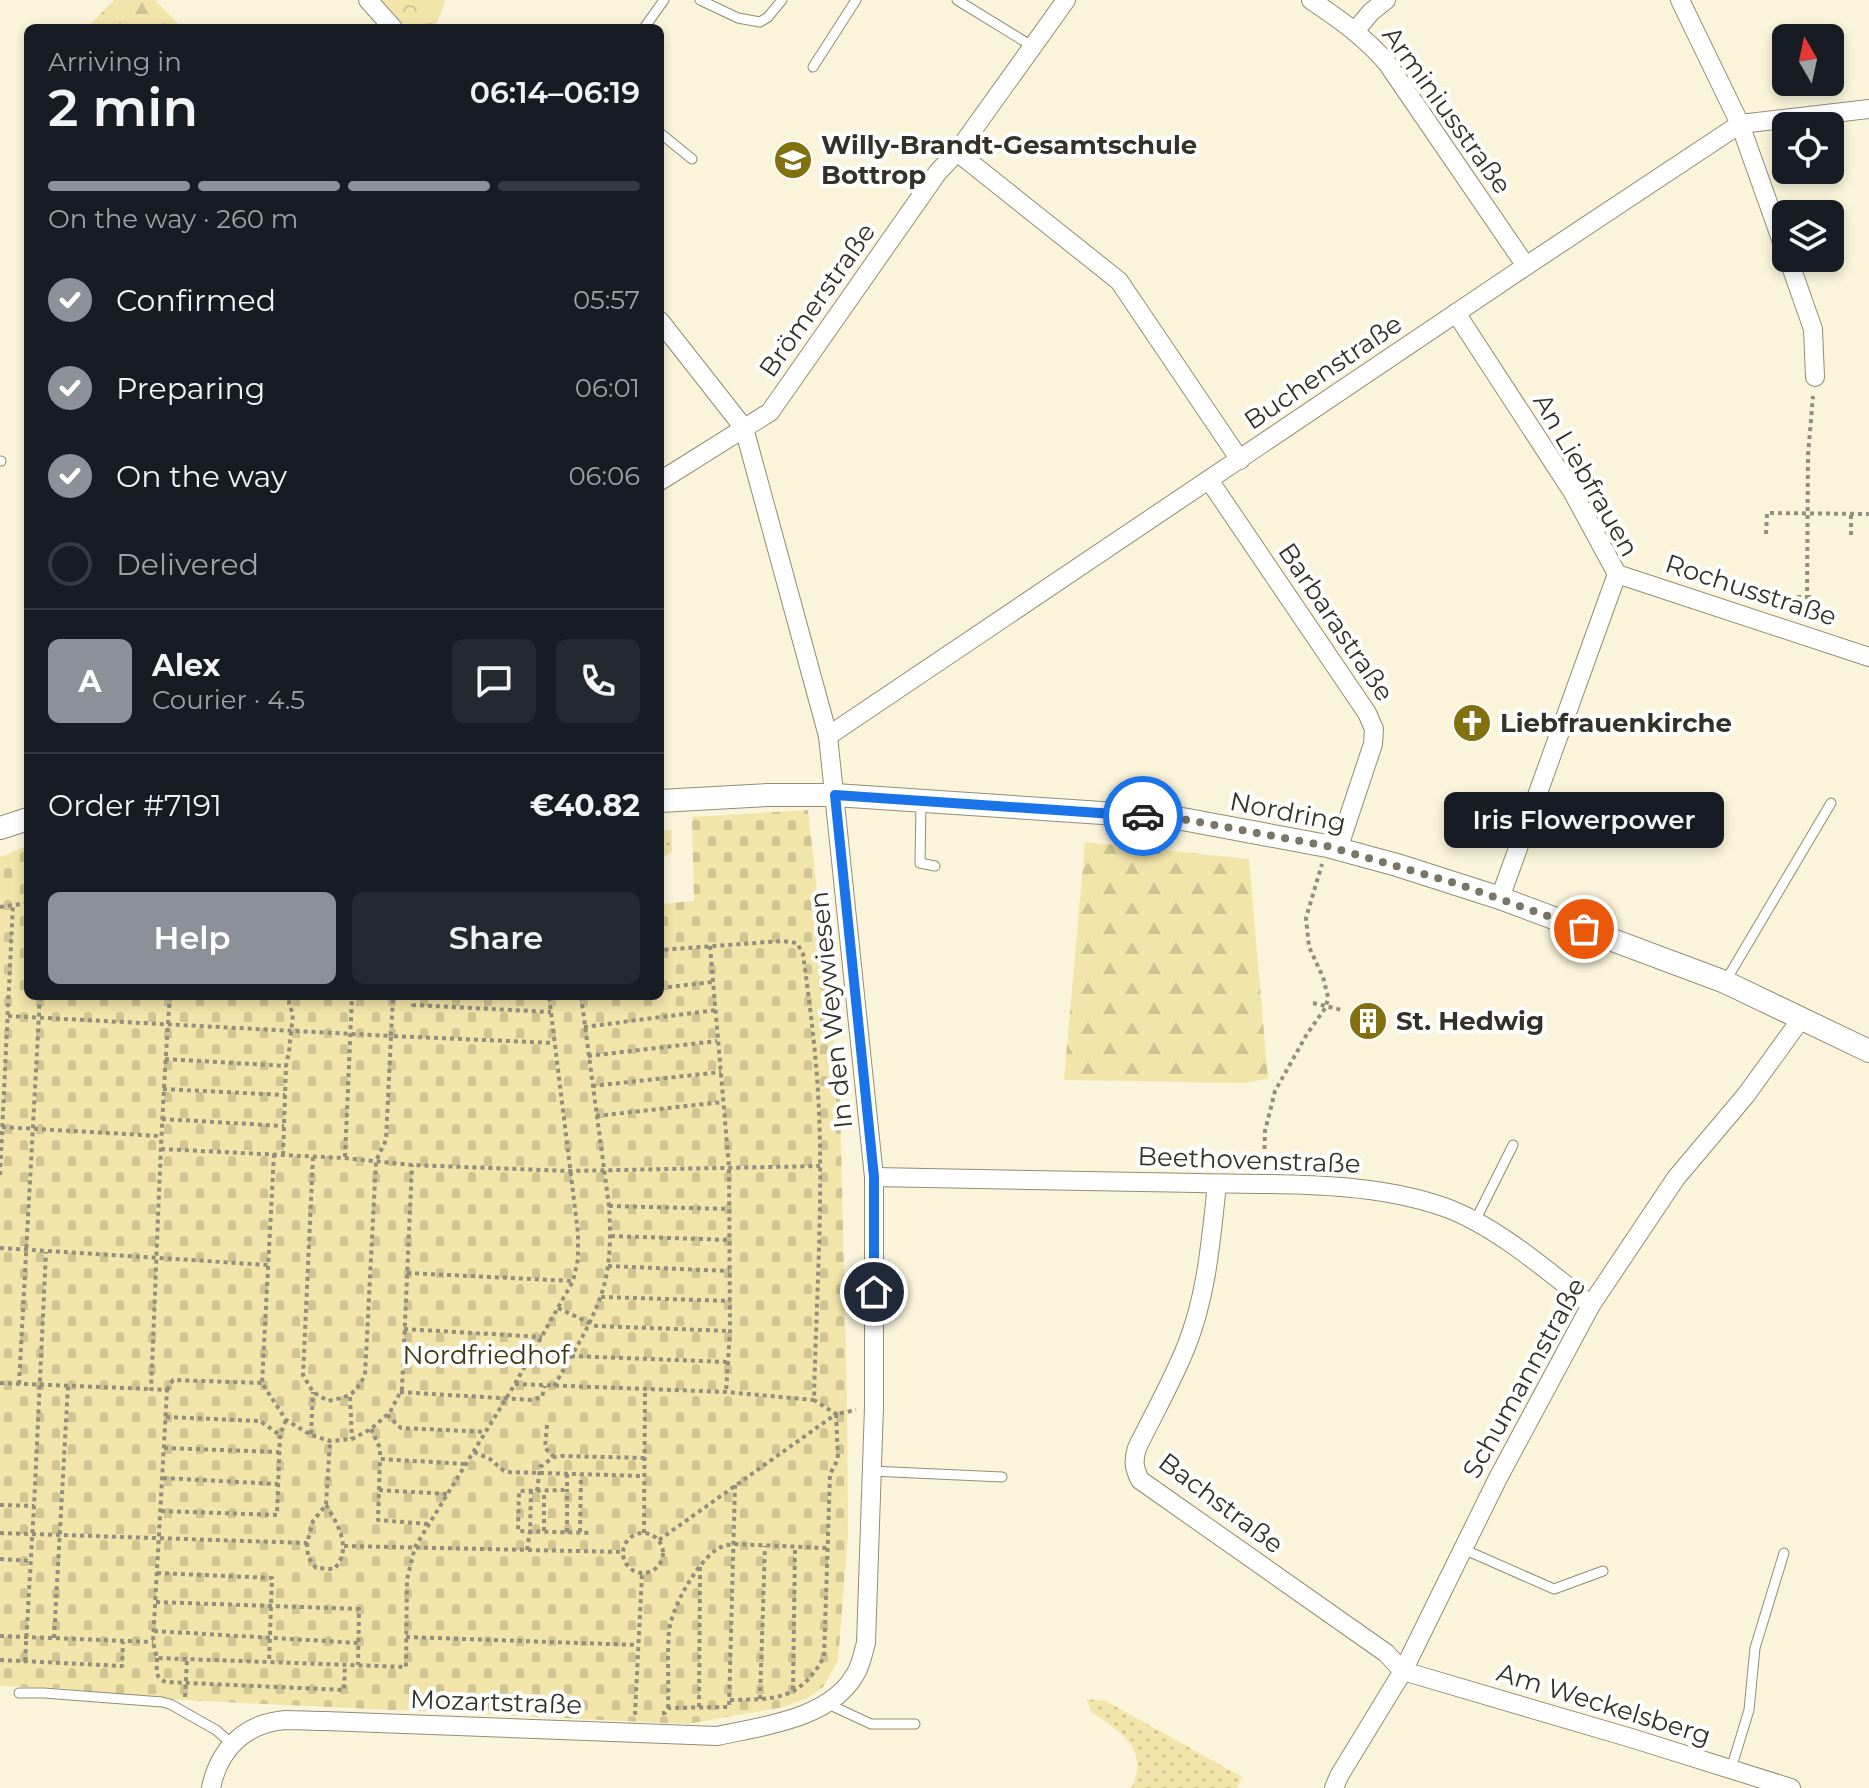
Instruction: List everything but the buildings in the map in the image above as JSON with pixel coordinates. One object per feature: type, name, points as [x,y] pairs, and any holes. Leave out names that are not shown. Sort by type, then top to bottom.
[{"type":"street","points":[[368,0],[389,24]]},
{"type":"street","name":"Brömerstraße","points":[[664,478],[770,412],[938,172],[957,152],[1066,0]]},
{"type":"street","name":"Arminiusstraße","points":[[1311,0],[1355,31],[1387,63],[1526,266]]},
{"type":"street","points":[[1355,31],[1386,0]]},
{"type":"street","points":[[1680,0],[1740,124],[1772,214]]},
{"type":"street","name":"Buchenstraße","points":[[828,736],[1740,124],[1869,109]]},
{"type":"street","points":[[957,152],[1119,281],[1240,460]]},
{"type":"street","points":[[1793,272],[1813,329],[1815,377]]},
{"type":"street","name":"An Liebfrauen","points":[[1456,313],[1572,491],[1617,574],[1500,898]]},
{"type":"street","name":"In den Weywiesen","points":[[664,326],[744,428],[828,736],[835,795],[874,1177],[874,1407],[866,1643],[857,1673],[819,1708]]},
{"type":"street","name":"Barbarastraße","points":[[1209,480],[1367,713],[1374,729],[1373,744],[1333,848]]},
{"type":"street","name":"Rochusstraße","points":[[1617,574],[1869,657]]},
{"type":"street","name":"Nordring","points":[[664,801],[835,795],[1177,818],[1333,848],[1500,898],[1725,982],[1869,1051]]},
{"type":"street","points":[[0,828],[24,820]]},
{"type":"street","name":"Schumannstraße","points":[[1334,1788],[1403,1671],[1498,1478],[1591,1305],[1676,1178],[1746,1095],[1801,1019]]},
{"type":"street","name":"Beethovenstraße","points":[[874,1177],[1264,1184],[1366,1189],[1412,1197],[1475,1221],[1535,1261],[1591,1305]]},
{"type":"street","name":"Bachstraße","points":[[1217,1184],[1205,1285],[1186,1347],[1137,1448],[1134,1470],[1148,1487],[1386,1653],[1403,1671]]},
{"type":"street","name":"Am Weckelsberg","points":[[1403,1671],[1791,1788]]},
{"type":"street","name":"Mozartstraße","points":[[211,1788],[214,1771],[226,1748],[251,1730],[286,1720],[717,1736],[769,1725],[819,1708]]},
{"type":"lane","points":[[647,24],[664,0]]},
{"type":"lane","points":[[700,0],[738,18],[760,22],[782,0]]},
{"type":"lane","points":[[813,67],[856,0]]},
{"type":"lane","points":[[957,0],[1032,46]]},
{"type":"lane","points":[[664,136],[692,159]]},
{"type":"lane","points":[[921,802],[920,863],[935,866]]},
{"type":"lane","points":[[1725,982],[1831,803]]},
{"type":"lane","points":[[1475,1221],[1513,1145]]},
{"type":"lane","points":[[871,1471],[1002,1477]]},
{"type":"lane","points":[[1463,1549],[1554,1589],[1603,1571]]},
{"type":"lane","points":[[1731,1769],[1749,1710],[1755,1648],[1784,1553]]},
{"type":"lane","points":[[19,1693],[162,1702],[216,1730],[232,1744]]},
{"type":"lane","points":[[819,1708],[871,1724],[915,1724]]},
{"type":"path","points":[[1807,597],[1808,455],[1815,377]]},
{"type":"path","points":[[1766,534],[1767,513],[1869,514]]},
{"type":"path","points":[[1851,513],[1851,535]]},
{"type":"path","points":[[1798,597],[1813,597],[1805,635],[1798,597]]},
{"type":"path","points":[[1264,1184],[1265,1131],[1275,1091],[1326,1007],[1328,997],[1323,977],[1309,947],[1306,918],[1333,848]]},
{"type":"path","points":[[0,907],[24,903]]},
{"type":"path","points":[[0,1175],[13,904]]},
{"type":"path","points":[[664,950],[782,941],[797,943],[803,954],[816,1057],[820,1166],[814,1400]]},
{"type":"path","points":[[710,946],[729,1167],[730,1331],[726,1392]]},
{"type":"path","points":[[664,988],[713,982]]},
{"type":"path","points":[[19,1384],[40,1000]]},
{"type":"path","points":[[151,1389],[160,1136],[170,1000]]},
{"type":"path","points":[[283,1155],[286,1066],[293,1014],[290,1000]]},
{"type":"path","points":[[344,1158],[352,1000]]},
{"type":"path","points":[[313,1157],[303,1375],[313,1392],[328,1401],[350,1396],[358,1389],[365,1375],[376,1161],[386,1140],[393,1000]]},
{"type":"path","points":[[414,1000],[413,1005],[551,1012]]},
{"type":"path","points":[[157,1658],[406,1667],[407,1579],[415,1547],[542,1337],[573,1281],[578,1259],[578,1233],[550,1000]]},
{"type":"path","points":[[554,1386],[601,1297],[611,1236],[581,1000]]},
{"type":"path","points":[[1313,1003],[1342,1010]]},
{"type":"path","points":[[584,1027],[716,1010]]},
{"type":"path","points":[[8,1016],[554,1043]]},
{"type":"path","points":[[0,1030],[7,1030]]},
{"type":"path","points":[[588,1056],[718,1041]]},
{"type":"path","points":[[165,1059],[286,1066]]},
{"type":"path","points":[[592,1086],[721,1072]]},
{"type":"path","points":[[163,1089],[285,1095]]},
{"type":"path","points":[[596,1116],[723,1102]]},
{"type":"path","points":[[161,1119],[284,1126]]},
{"type":"path","points":[[1,1127],[160,1136]]},
{"type":"path","points":[[161,1149],[344,1158],[412,1165],[569,1171],[820,1166]]},
{"type":"path","points":[[274,1154],[262,1383],[286,1420],[311,1435],[330,1441],[352,1439],[371,1429],[387,1415],[400,1392],[412,1165]]},
{"type":"path","points":[[609,1206],[729,1209]]},
{"type":"path","points":[[611,1236],[730,1240]]},
{"type":"path","points":[[0,1248],[269,1265]]},
{"type":"path","points":[[25,1661],[46,1252]]},
{"type":"path","points":[[608,1266],[730,1271]]},
{"type":"path","points":[[407,1273],[573,1281]]},
{"type":"path","points":[[601,1297],[730,1301]]},
{"type":"path","points":[[558,1308],[596,1326],[730,1331]]},
{"type":"path","points":[[404,1329],[542,1337]]},
{"type":"path","points":[[571,1356],[728,1362]]},
{"type":"path","points":[[262,1383],[173,1380],[167,1390],[153,1642],[157,1676],[166,1682],[344,1690]]},
{"type":"path","points":[[0,1383],[167,1390]]},
{"type":"path","points":[[515,1384],[726,1392],[814,1400],[836,1414]]},
{"type":"path","points":[[54,1638],[68,1386]]},
{"type":"path","points":[[400,1392],[539,1399],[545,1386]]},
{"type":"path","points":[[644,1533],[645,1390]]},
{"type":"path","points":[[311,1435],[313,1392]]},
{"type":"path","points":[[350,1396],[352,1439]]},
{"type":"path","points":[[659,1540],[836,1414],[874,1407]]},
{"type":"path","points":[[730,1700],[776,1697],[793,1690],[813,1677],[824,1657],[830,1474],[838,1459],[836,1414]]},
{"type":"path","points":[[387,1415],[401,1428],[486,1432]]},
{"type":"path","points":[[166,1417],[260,1421],[280,1435]]},
{"type":"path","points":[[161,1511],[277,1515],[280,1435],[286,1420]]},
{"type":"path","points":[[547,1425],[545,1448],[554,1457]]},
{"type":"path","points":[[371,1429],[380,1448],[378,1520],[429,1524]]},
{"type":"path","points":[[326,1505],[337,1522],[344,1546],[341,1562],[334,1569],[316,1568],[308,1557],[307,1543],[313,1521],[326,1505],[330,1441]]},
{"type":"path","points":[[164,1448],[279,1452]]},
{"type":"path","points":[[474,1452],[490,1459],[504,1471],[644,1476]]},
{"type":"path","points":[[527,1550],[540,1467],[554,1457],[645,1458]]},
{"type":"path","points":[[380,1459],[466,1464]]},
{"type":"path","points":[[567,1474],[567,1532]]},
{"type":"path","points":[[580,1532],[581,1474]]},
{"type":"path","points":[[163,1478],[278,1484]]},
{"type":"path","points":[[668,1708],[729,1707],[735,1485]]},
{"type":"path","points":[[567,1486],[563,1490],[519,1491],[518,1531],[592,1533]]},
{"type":"path","points":[[379,1490],[447,1494]]},
{"type":"path","points":[[544,1491],[544,1531]]},
{"type":"path","points":[[0,1505],[34,1506]]},
{"type":"path","points":[[0,1533],[307,1543]]},
{"type":"path","points":[[644,1533],[659,1540],[664,1554],[657,1568],[642,1574],[628,1567],[623,1552],[629,1538],[644,1533]]},
{"type":"path","points":[[642,1574],[635,1713],[665,1713],[668,1708],[669,1631],[674,1611],[700,1564],[720,1547],[733,1544],[827,1548]]},
{"type":"path","points":[[760,1699],[765,1545]]},
{"type":"path","points":[[344,1546],[623,1552]]},
{"type":"path","points":[[793,1690],[795,1547]]},
{"type":"path","points":[[0,1559],[31,1561]]},
{"type":"path","points":[[699,1707],[700,1564]]},
{"type":"path","points":[[157,1573],[272,1578],[269,1662]]},
{"type":"path","points":[[156,1602],[359,1609],[358,1665]]},
{"type":"path","points":[[154,1631],[359,1643]]},
{"type":"path","points":[[0,1636],[153,1642]]},
{"type":"path","points":[[406,1637],[638,1645]]},
{"type":"path","points":[[0,1660],[122,1666],[123,1641]]},
{"type":"path","points":[[344,1700],[345,1665]]},
{"type":"green space","points":[[114,0],[155,0],[178,24],[91,24]]},
{"type":"green space","points":[[380,0],[445,0],[436,24],[403,24]]},
{"type":"green space","name":"Nordfriedhof","points":[[808,810],[840,1099],[847,1403],[848,1533],[838,1661],[823,1687],[809,1697],[784,1707],[687,1724],[162,1699],[60,1688],[0,1686],[0,857],[24,848],[24,1000],[664,1000],[664,904],[694,901],[692,817]]},
{"type":"green space","points":[[671,830],[672,852],[664,857],[664,831]]},
{"type":"green space","points":[[1085,842],[1249,859],[1268,1079],[1244,1083],[1064,1080]]},
{"type":"green space","points":[[1086,1699],[1106,1701],[1242,1777],[1237,1788],[1131,1788],[1136,1775],[1135,1752],[1122,1734],[1092,1713]]},
{"type":"way so far","points":[[1143,816],[1177,818],[1327,846],[1455,883],[1584,929]]},
{"type":"place","name":"Willy-Brandt-Gesamtschule Bottrop","points":[[793,160]]},
{"type":"place","name":"Liebfrauenkirche","points":[[1472,723]]},
{"type":"place","name":"Iris Flowerpower","points":[[1584,929]]},
{"type":"place","name":"St. Hedwig","points":[[1368,1021]]},
{"type":"route","points":[[874,1292],[874,1177],[835,795],[1143,816]]}]
